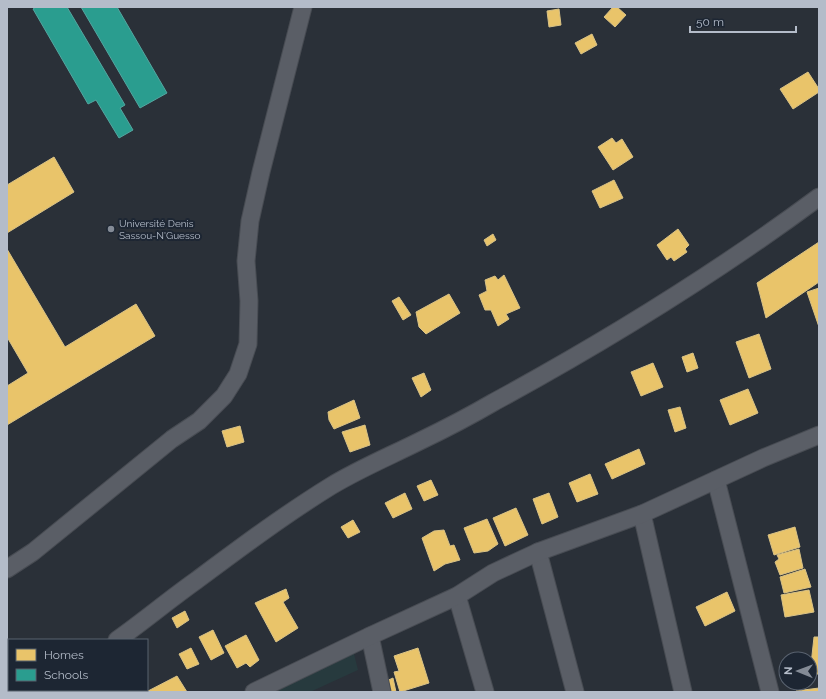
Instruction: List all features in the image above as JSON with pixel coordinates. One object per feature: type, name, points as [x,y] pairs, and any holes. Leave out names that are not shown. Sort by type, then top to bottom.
[{"type":"street","points":[[7,569],[33,552],[166,443],[199,421],[224,396],[238,374],[248,344],[249,301],[246,261],[250,221],[303,7]]},
{"type":"street","points":[[117,639],[197,580],[332,485],[433,435],[573,359],[653,311],[711,273],[769,234],[819,197]]},
{"type":"street","points":[[254,692],[457,596],[493,573],[538,552],[642,514],[763,458],[819,435]]},
{"type":"street","points":[[716,480],[770,692]]},
{"type":"street","points":[[642,514],[684,692]]},
{"type":"street","points":[[538,552],[574,692]]},
{"type":"street","points":[[457,596],[485,692]]},
{"type":"street","points":[[370,636],[382,692]]},
{"type":"green space","points":[[353,650],[358,670],[310,692],[268,692]]},
{"type":"building: Homes","points":[[613,7],[617,7],[626,15],[615,27],[604,17]]},
{"type":"building: Homes","points":[[559,9],[561,25],[549,27],[547,11]]},
{"type":"building: Homes","points":[[592,34],[597,45],[581,54],[575,43]]},
{"type":"building: Homes","points":[[808,72],[819,89],[819,92],[793,109],[780,89]]},
{"type":"building: Homes","points":[[612,138],[616,143],[622,139],[633,157],[613,170],[598,147]]},
{"type":"building: Homes","points":[[54,157],[74,192],[7,233],[7,185]]},
{"type":"building: Homes","points":[[614,180],[623,198],[600,208],[592,191]]},
{"type":"building: Homes","points":[[678,229],[689,245],[685,249],[687,252],[674,261],[671,257],[667,260],[657,245]]},
{"type":"building: Homes","points":[[493,234],[496,240],[487,246],[484,240]]},
{"type":"building: Homes","points":[[819,242],[819,282],[766,318],[757,283]]},
{"type":"building: Homes","points":[[7,249],[65,347],[136,304],[155,336],[7,425],[7,386],[28,373],[7,337]]},
{"type":"building: Homes","points":[[504,275],[520,308],[506,314],[509,319],[498,326],[491,310],[485,310],[479,295],[487,291],[485,280],[495,276],[498,280]]},
{"type":"building: Homes","points":[[819,288],[819,327],[807,292]]},
{"type":"building: Homes","points":[[449,294],[460,313],[426,334],[419,327],[416,312]]},
{"type":"building: Homes","points":[[399,297],[411,315],[403,320],[392,301]]},
{"type":"building: Homes","points":[[759,334],[771,369],[749,378],[736,342]]},
{"type":"building: Homes","points":[[693,353],[698,368],[687,372],[682,357]]},
{"type":"building: Homes","points":[[653,363],[663,387],[641,396],[631,372]]},
{"type":"building: Homes","points":[[424,373],[431,390],[421,397],[412,378]]},
{"type":"building: Homes","points":[[748,389],[758,413],[730,425],[720,400]]},
{"type":"building: Homes","points":[[354,400],[360,418],[334,429],[329,420],[328,412]]},
{"type":"building: Homes","points":[[680,407],[686,428],[675,432],[668,410]]},
{"type":"building: Homes","points":[[365,425],[370,445],[350,452],[342,432]]},
{"type":"building: Homes","points":[[240,426],[244,442],[227,447],[222,431]]},
{"type":"building: Homes","points":[[639,449],[645,464],[612,479],[605,464]]},
{"type":"building: Homes","points":[[590,474],[598,494],[577,502],[569,483]]},
{"type":"building: Homes","points":[[431,480],[438,495],[424,501],[417,486]]},
{"type":"building: Homes","points":[[405,493],[412,509],[393,518],[385,503]]},
{"type":"building: Homes","points":[[549,493],[558,517],[542,524],[533,499]]},
{"type":"building: Homes","points":[[516,508],[528,535],[505,546],[493,518]]},
{"type":"building: Homes","points":[[487,519],[498,544],[488,551],[474,553],[464,528]]},
{"type":"building: Homes","points":[[353,520],[360,532],[348,538],[341,527]]},
{"type":"building: Homes","points":[[795,527],[800,547],[774,555],[768,535]]},
{"type":"building: Homes","points":[[444,530],[450,546],[454,545],[460,560],[445,564],[434,571],[422,538],[434,531]]},
{"type":"building: Homes","points":[[799,549],[803,568],[780,575],[775,562],[779,559],[777,555]]},
{"type":"building: Homes","points":[[805,569],[811,587],[784,593],[780,577]]},
{"type":"building: Homes","points":[[286,589],[289,598],[283,602],[298,628],[276,642],[255,603]]},
{"type":"building: Homes","points":[[809,590],[814,612],[785,617],[781,595]]},
{"type":"building: Homes","points":[[727,592],[735,611],[705,626],[696,607]]},
{"type":"building: Homes","points":[[185,611],[189,620],[177,628],[172,618]]},
{"type":"building: Homes","points":[[213,630],[224,653],[211,660],[199,637]]},
{"type":"building: Homes","points":[[246,635],[259,660],[250,667],[246,663],[237,668],[225,646]]},
{"type":"building: Homes","points":[[814,637],[819,637],[819,674],[818,651],[812,651]]},
{"type":"building: Homes","points":[[191,648],[199,664],[187,669],[179,654]]},
{"type":"building: Homes","points":[[418,648],[429,683],[400,692],[394,672],[399,671],[394,656]]},
{"type":"building: Homes","points":[[177,676],[187,692],[148,691]]},
{"type":"building: Homes","points":[[393,678],[396,692],[386,692],[384,682]]},
{"type":"building: Homes","points":[[818,688],[819,692],[796,692],[818,691]]},
{"type":"building: Schools","points":[[36,7],[67,7],[125,105],[120,108],[133,130],[119,138],[96,100],[88,104],[33,9]]},
{"type":"building: Schools","points":[[81,7],[117,7],[167,93],[140,108]]},
{"type":"place","name":"Université Denis Sassou-N'Guesso","points":[[111,229]]}]
